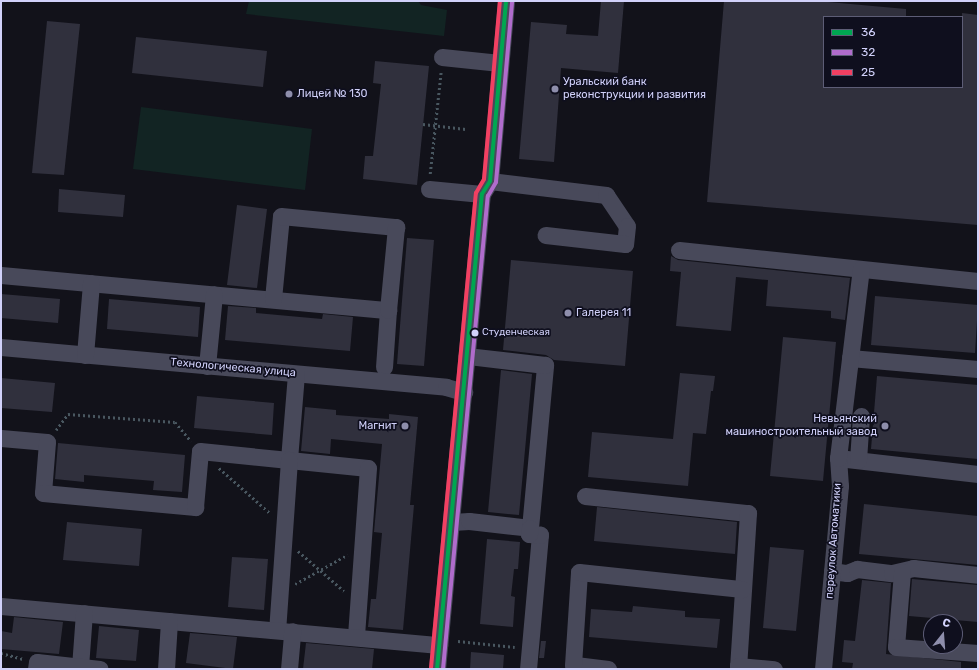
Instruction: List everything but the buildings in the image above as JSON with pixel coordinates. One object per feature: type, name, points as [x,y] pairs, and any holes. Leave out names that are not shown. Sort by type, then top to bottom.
[{"type":"street","points":[[437,669],[467,356],[506,1]]},
{"type":"street","points":[[442,57],[500,63]]},
{"type":"street","points":[[429,189],[486,188],[606,195],[627,226],[625,244],[546,235]]},
{"type":"street","points":[[273,299],[281,216],[396,227],[384,367]]},
{"type":"street","points":[[679,250],[978,281]]},
{"type":"street","name":"переулок Автоматики","points":[[823,669],[840,486],[838,458],[861,269]]},
{"type":"street","points":[[1,275],[388,310]]},
{"type":"street","points":[[85,355],[91,283]]},
{"type":"street","points":[[207,366],[214,294]]},
{"type":"street","name":"Технологическая улица","points":[[1,347],[446,387],[464,392]]},
{"type":"street","points":[[467,356],[545,364],[529,534],[540,535],[528,669]]},
{"type":"street","points":[[850,358],[978,369]]},
{"type":"street","points":[[289,669],[279,593],[296,374]]},
{"type":"street","points":[[858,460],[862,416]]},
{"type":"street","points":[[1,438],[47,442],[43,493],[195,507],[200,451],[368,468],[356,636]]},
{"type":"street","points":[[838,458],[978,474]]},
{"type":"street","points":[[585,496],[748,513],[738,667],[774,669]]},
{"type":"street","points":[[452,522],[530,528]]},
{"type":"street","points":[[832,571],[847,573],[857,569],[902,572],[913,568],[978,575]]},
{"type":"street","points":[[608,669],[573,665],[579,572],[742,589]]},
{"type":"street","points":[[902,572],[896,647],[978,653]]},
{"type":"street","points":[[1,606],[356,636],[439,645]]},
{"type":"street","points":[[80,667],[84,613]]},
{"type":"street","points":[[166,669],[169,620]]},
{"type":"street","points":[[37,666],[100,669]]},
{"type":"path","points":[[429,189],[442,57]]},
{"type":"path","points":[[423,124],[466,129]]},
{"type":"path","points":[[47,442],[68,414],[175,422],[200,451]]},
{"type":"path","points":[[218,467],[320,570],[358,603]]},
{"type":"path","points":[[279,593],[362,546]]},
{"type":"path","points":[[458,641],[530,648]]},
{"type":"path","points":[[1,653],[37,666]]},
{"type":"shaded area","points":[[249,1],[418,1],[421,5],[447,10],[444,36],[246,14]]},
{"type":"shaded area","points":[[141,107],[312,129],[305,190],[133,169]]},
{"type":"transit line","name":"25","points":[[431,668],[476,193],[484,179],[500,1]]},
{"type":"transit line","name":"36","points":[[437,669],[482,194],[490,181],[506,1]]},
{"type":"transit line","name":"32","points":[[443,669],[488,196],[496,182],[512,2]]},
{"type":"place","name":"Уральский банк реконструкции и развития","points":[[555,89]]},
{"type":"place","name":"Лицей № 130","points":[[289,94]]},
{"type":"place","name":"Галерея 11","points":[[568,313]]},
{"type":"place","name":"Студенческая","points":[[475,333]]},
{"type":"place","name":"Магнит","points":[[405,426]]},
{"type":"place","name":"Невьянский машиностроительный завод","points":[[885,426]]}]
